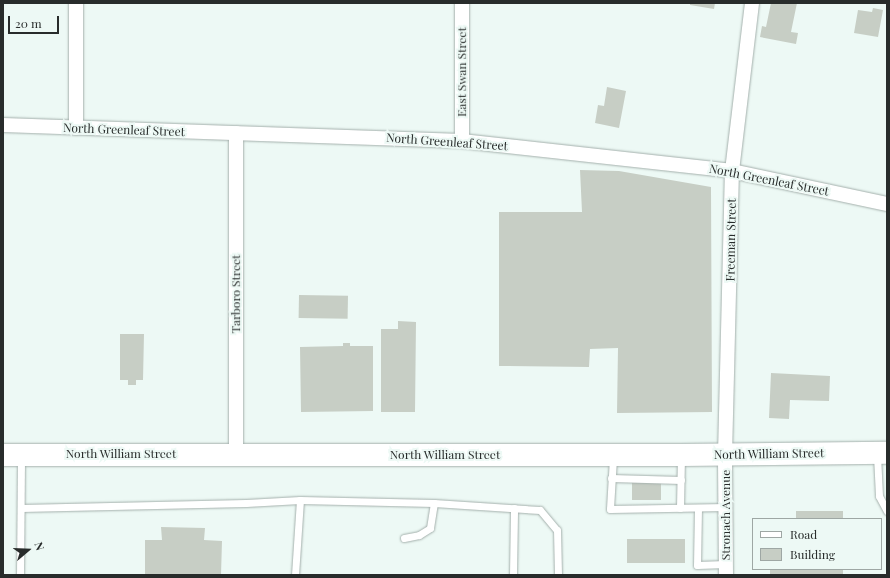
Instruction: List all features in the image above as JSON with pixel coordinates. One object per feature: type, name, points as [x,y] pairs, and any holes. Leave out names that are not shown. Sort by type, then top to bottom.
[{"type":"main road","name":"North William Street","points":[[12,455],[725,455],[882,453]]},
{"type":"street","points":[[76,3],[76,128]]},
{"type":"street","name":"East Swan Street","points":[[462,3],[462,141]]},
{"type":"street","name":"Freeman Street","points":[[725,455],[732,171],[752,3]]},
{"type":"street","name":"North Greenleaf Street","points":[[3,125],[462,141],[732,171],[887,204]]},
{"type":"street","name":"Tarboro Street","points":[[236,133],[236,454]]},
{"type":"street","name":"Stronach Avenue","points":[[725,455],[726,569]]},
{"type":"lane","points":[[882,453],[883,496],[887,511]]},
{"type":"lane","points":[[12,455],[21,508],[20,575]]},
{"type":"lane","points":[[613,455],[610,509],[726,507]]},
{"type":"lane","points":[[680,508],[681,455]]},
{"type":"lane","points":[[611,478],[681,480]]},
{"type":"lane","points":[[21,508],[246,503],[300,500],[434,503],[540,510],[557,530],[558,575]]},
{"type":"lane","points":[[295,575],[300,500]]},
{"type":"lane","points":[[404,538],[419,535],[430,528],[434,503]]},
{"type":"lane","points":[[513,575],[514,508]]},
{"type":"lane","points":[[698,508],[697,565],[726,569]]},
{"type":"building","points":[[690,3],[715,3],[714,9],[690,5]]},
{"type":"building","points":[[771,3],[797,3],[791,32],[798,33],[796,44],[760,37],[762,26],[766,27]]},
{"type":"building","points":[[873,8],[883,10],[878,37],[854,33],[858,10],[872,12]]},
{"type":"building","points":[[607,87],[626,91],[619,128],[595,123],[598,105],[604,106]]},
{"type":"building","points":[[580,170],[619,171],[711,187],[712,412],[617,413],[618,348],[590,349],[589,367],[499,366],[499,212],[582,212]]},
{"type":"building","points":[[299,295],[348,296],[348,319],[299,318]]},
{"type":"building","points":[[398,321],[416,322],[415,412],[381,412],[381,329],[398,329]]},
{"type":"building","points":[[120,334],[144,334],[143,380],[136,380],[136,385],[128,385],[128,380],[120,380]]},
{"type":"building","points":[[343,343],[350,343],[350,346],[373,346],[373,411],[301,412],[300,347],[343,346]]},
{"type":"building","points":[[771,373],[830,376],[829,401],[790,400],[789,419],[769,418]]},
{"type":"building","points":[[632,482],[661,482],[661,500],[632,500]]},
{"type":"building","points":[[796,511],[843,511],[843,518],[796,518]]},
{"type":"building","points":[[161,527],[205,528],[204,540],[222,541],[221,575],[145,575],[145,540],[162,540]]},
{"type":"building","points":[[627,539],[685,539],[685,563],[627,563]]},
{"type":"building","points":[[770,570],[843,570],[843,575],[770,575]]}]
